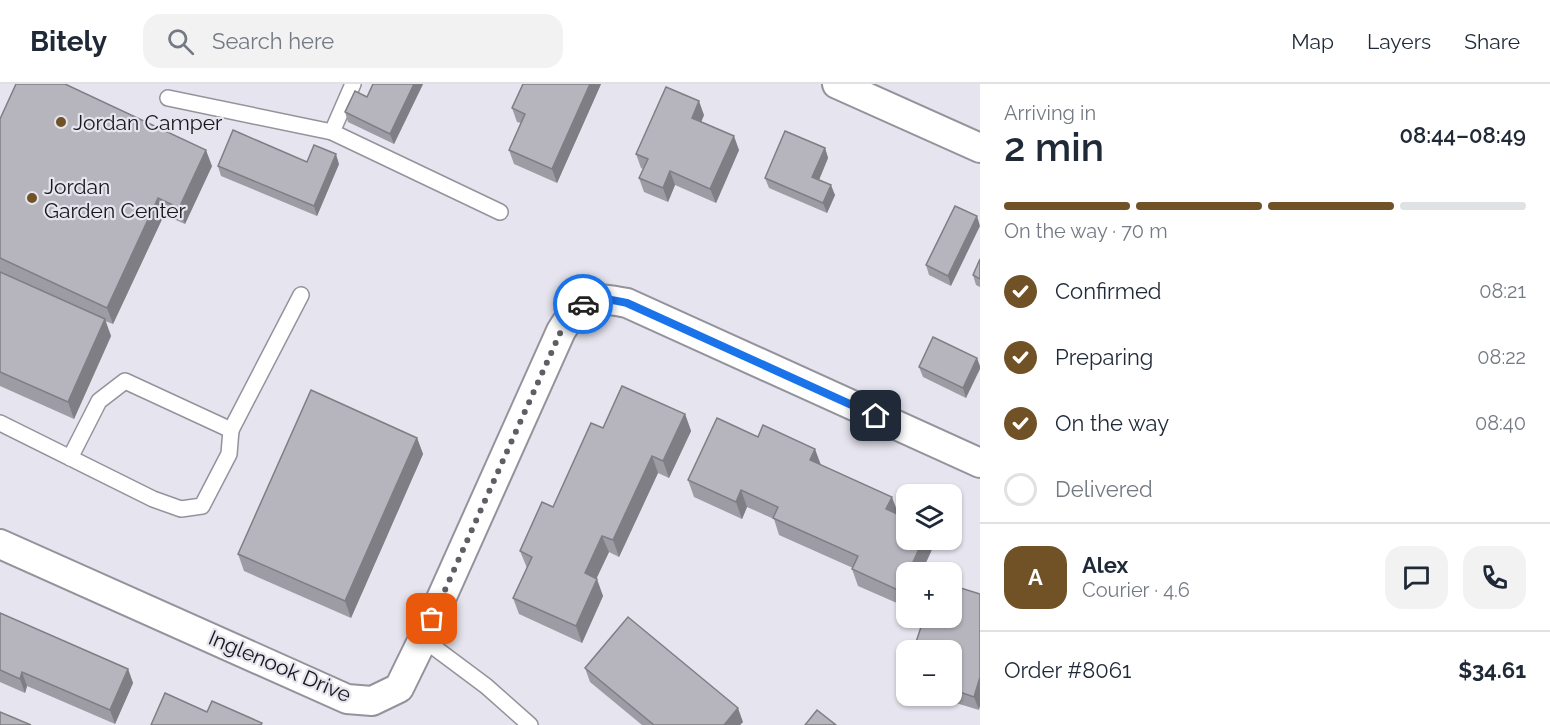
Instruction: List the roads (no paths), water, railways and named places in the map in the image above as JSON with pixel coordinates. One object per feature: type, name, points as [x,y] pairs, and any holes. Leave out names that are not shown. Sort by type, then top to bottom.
[{"type":"street","points":[[837,84],[980,148]]},
{"type":"street","name":"Inglenook Drive","points":[[0,544],[347,699],[372,700],[399,688],[561,331],[574,311],[589,300],[607,299],[627,303],[980,463]]},
{"type":"lane","points":[[332,132],[353,84]]},
{"type":"lane","points":[[168,98],[332,132],[500,212]]},
{"type":"lane","points":[[0,423],[153,500],[181,509],[202,506],[228,454],[231,430],[301,295]]},
{"type":"lane","points":[[70,458],[99,401],[125,381],[231,430]]},
{"type":"lane","points":[[423,639],[486,686],[530,725]]},
{"type":"place","name":"Jordan Camper","points":[[61,122]]},
{"type":"place","name":"Jordan Garden Center","points":[[32,198]]}]
